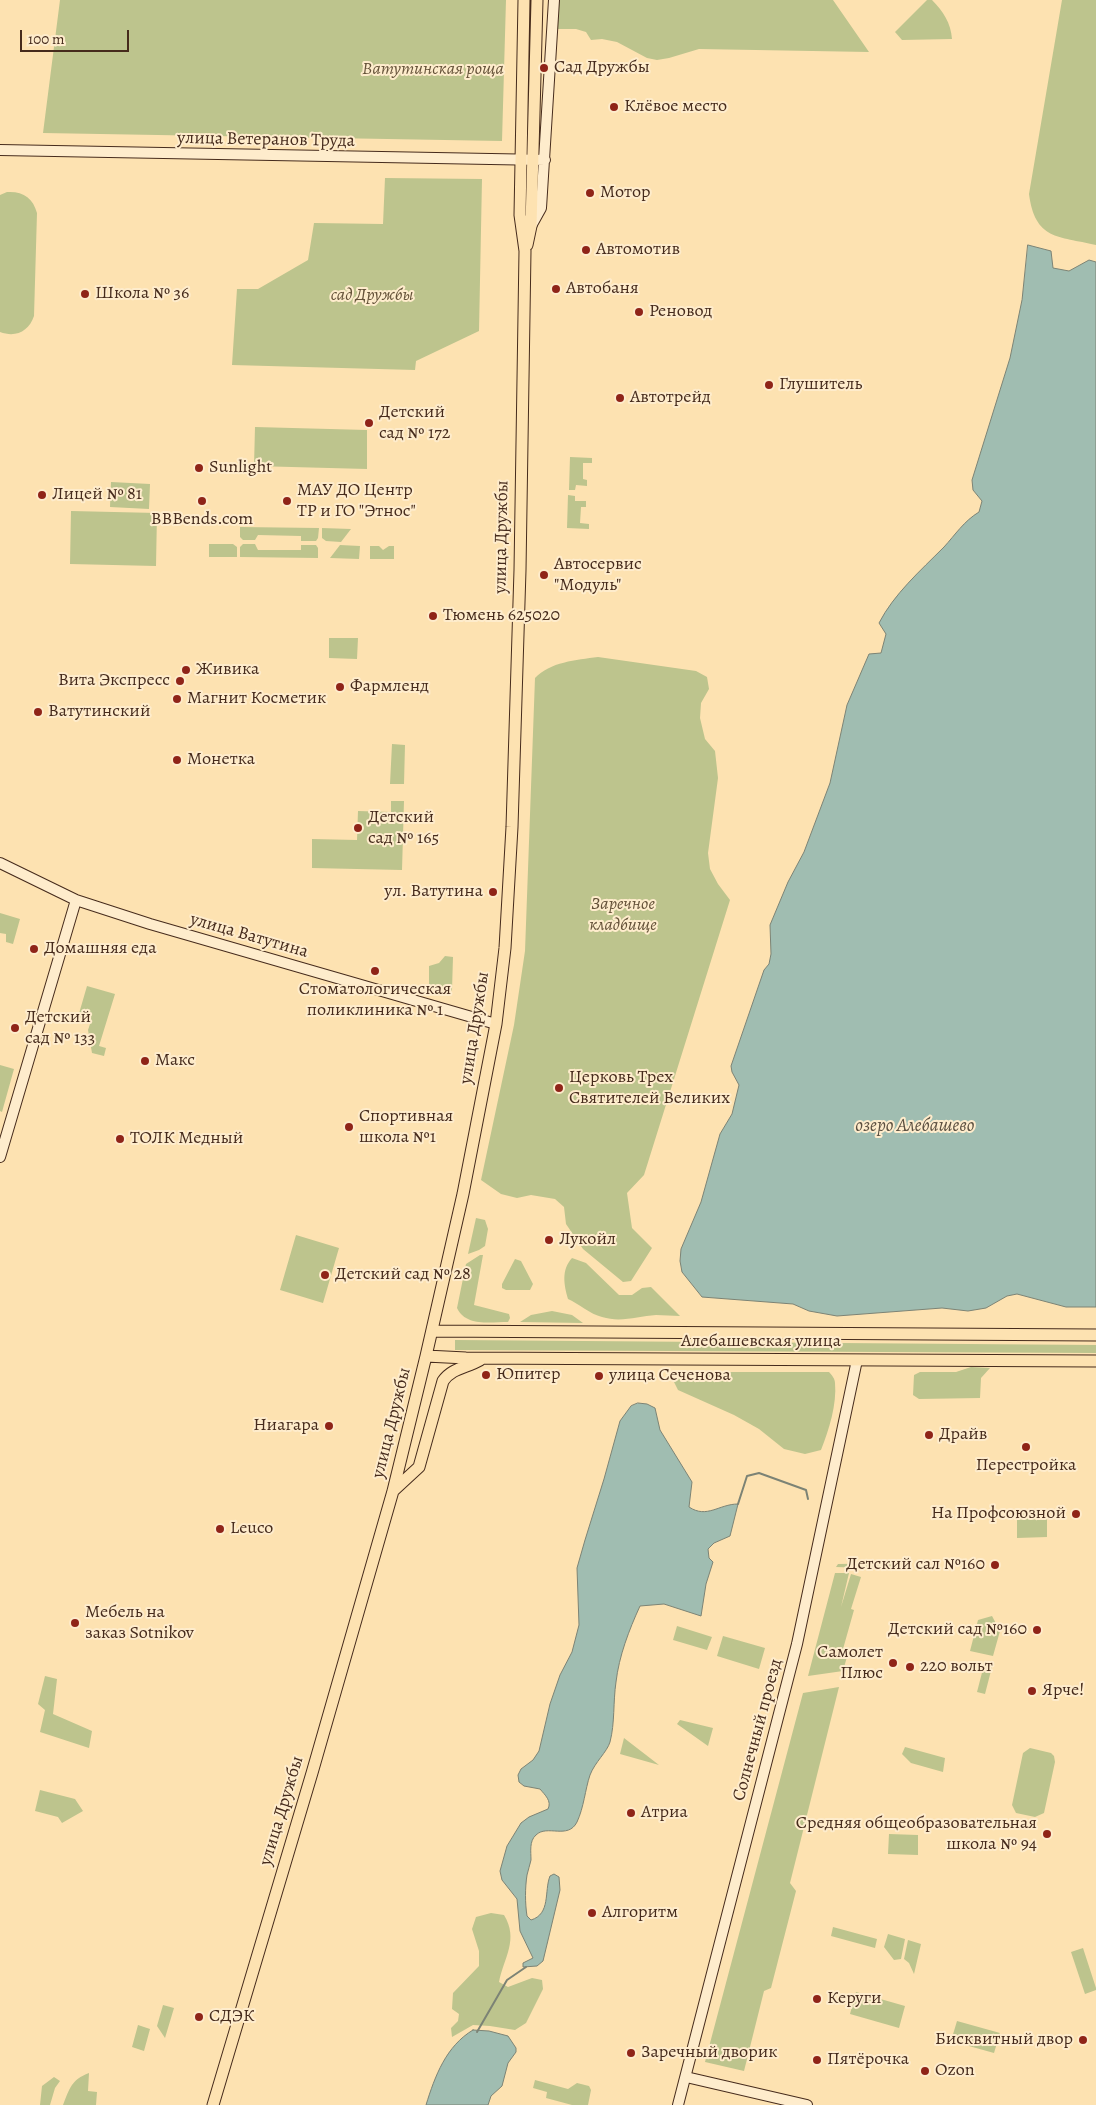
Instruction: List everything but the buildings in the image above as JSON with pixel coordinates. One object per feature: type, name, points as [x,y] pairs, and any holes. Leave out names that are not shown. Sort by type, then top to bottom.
[{"type":"main road","name":"улица Дружбы","points":[[524,0],[526,160],[531,226],[525,251]]},
{"type":"main road","name":"улица Дружбы","points":[[213,2105],[312,1773],[393,1491],[463,1194],[496,1024],[505,948],[512,827],[520,575],[525,251],[520,215],[526,160],[537,0]]},
{"type":"main road","points":[[531,226],[540,208],[545,160],[554,0]]},
{"type":"main road","name":"улица Ветеранов Труда","points":[[0,150],[545,160]]},
{"type":"main road","name":"улица Ватутина","points":[[0,863],[76,900],[150,924],[496,1024]]},
{"type":"main road","points":[[0,1157],[76,900]]},
{"type":"main road","name":"Алебашевская улица","points":[[432,1331],[1096,1336]]},
{"type":"main road","name":"Алебашевская улица","points":[[426,1356],[482,1358],[1096,1361]]},
{"type":"main road","points":[[393,1491],[419,1467],[442,1381],[454,1370],[471,1365],[482,1358]]},
{"type":"main road","name":"Солнечный проезд","points":[[678,2105],[797,1644],[857,1360]]},
{"type":"main road","points":[[686,2076],[806,2105]]},
{"type":"green space","name":"Ватутинская роща","points":[[60,0],[506,0],[502,141],[43,133]]},
{"type":"green space","points":[[558,0],[833,0],[869,52],[699,49],[657,60],[647,58],[617,42],[602,39],[591,40],[586,32],[576,29],[557,29]]},
{"type":"green space","points":[[927,0],[932,0],[943,13],[950,28],[952,39],[902,40],[895,32]]},
{"type":"green space","points":[[1062,0],[1096,0],[1096,245],[1060,237],[1043,228],[1032,209],[1029,194]]},
{"type":"green space","name":"сад Дружбы","points":[[385,178],[482,179],[479,331],[416,361],[415,370],[232,365],[237,289],[258,289],[308,260],[314,223],[383,224]]},
{"type":"green space","points":[[7,192],[22,194],[33,203],[37,213],[34,316],[29,326],[16,334],[0,332],[0,195]]},
{"type":"green space","points":[[255,427],[367,430],[367,469],[254,466]]},
{"type":"green space","points":[[570,457],[592,458],[592,463],[583,463],[583,479],[587,480],[587,486],[576,485],[575,490],[569,490]]},
{"type":"green space","points":[[111,482],[150,484],[149,509],[110,507]]},
{"type":"green space","points":[[568,495],[575,496],[575,501],[586,501],[586,507],[581,507],[580,523],[589,524],[589,529],[567,528]]},
{"type":"green space","points":[[71,511],[157,513],[156,566],[70,564]]},
{"type":"green space","points":[[240,527],[319,528],[316,541],[301,541],[301,536],[258,535],[255,540],[243,540],[240,537]]},
{"type":"green space","points":[[322,528],[351,529],[341,542],[326,541],[322,538]]},
{"type":"green space","points":[[209,544],[233,544],[237,547],[237,557],[209,557]]},
{"type":"green space","points":[[243,544],[255,544],[258,550],[301,550],[301,545],[316,545],[318,548],[318,558],[240,557],[240,547]]},
{"type":"green space","points":[[340,545],[360,546],[359,559],[330,558]]},
{"type":"green space","points":[[370,546],[379,546],[383,550],[389,546],[394,546],[394,559],[370,559]]},
{"type":"green space","points":[[329,638],[358,638],[357,659],[329,658]]},
{"type":"green space","name":"Заречное кладбище","points":[[598,657],[696,671],[707,677],[709,689],[701,703],[700,718],[705,739],[715,751],[718,778],[708,853],[710,869],[730,900],[644,1175],[627,1193],[632,1228],[652,1248],[631,1281],[623,1282],[583,1249],[566,1224],[564,1207],[555,1199],[531,1195],[517,1198],[501,1194],[481,1180],[514,1025],[525,951],[535,678],[548,668],[556,665]]},
{"type":"green space","points":[[392,744],[405,745],[404,784],[390,784]]},
{"type":"green space","points":[[391,801],[404,801],[402,870],[312,868],[312,839],[357,840],[358,811],[391,812]]},
{"type":"green space","points":[[0,913],[20,919],[13,944],[6,942],[6,934],[0,933]]},
{"type":"green space","points":[[445,956],[453,957],[452,990],[449,993],[429,986],[429,966],[439,963]]},
{"type":"green space","points":[[87,986],[115,994],[99,1046],[106,1048],[104,1056],[92,1053],[88,1030],[91,1021],[78,1017]]},
{"type":"green space","points":[[0,1065],[14,1069],[2,1112],[0,1111]]},
{"type":"green space","points":[[476,1218],[485,1220],[488,1229],[485,1246],[468,1254]]},
{"type":"green space","points":[[296,1235],[339,1248],[323,1303],[280,1290]]},
{"type":"green space","points":[[483,1255],[474,1305],[509,1314],[508,1322],[487,1323],[473,1321],[461,1314],[457,1308],[466,1264]]},
{"type":"green space","points":[[572,1258],[586,1263],[619,1295],[632,1295],[642,1288],[651,1287],[680,1316],[656,1315],[629,1319],[609,1319],[593,1314],[568,1299],[565,1273]]},
{"type":"green space","points":[[515,1259],[521,1261],[533,1284],[530,1290],[506,1290],[502,1288],[502,1284]]},
{"type":"green space","points":[[552,1311],[572,1315],[583,1323],[520,1322],[531,1315]]},
{"type":"green space","points":[[455,1340],[1096,1345],[1096,1353],[455,1350]]},
{"type":"green space","points":[[971,1367],[990,1368],[981,1378],[980,1398],[919,1399],[913,1395],[914,1375],[920,1372],[956,1372]]},
{"type":"green space","points":[[674,1372],[829,1372],[835,1382],[835,1400],[821,1450],[805,1454],[784,1449],[759,1429],[734,1415],[678,1390],[674,1382]]},
{"type":"green space","points":[[1017,1511],[1047,1511],[1047,1537],[1017,1538]]},
{"type":"green space","points":[[896,1563],[900,1569],[836,1567],[838,1564]]},
{"type":"green space","points":[[835,1573],[849,1573],[841,1607],[851,1574],[861,1577],[851,1609],[854,1610],[843,1649],[848,1653],[843,1671],[808,1676]]},
{"type":"green space","points":[[992,1616],[1000,1631],[993,1656],[970,1651],[978,1620]]},
{"type":"green space","points":[[677,1626],[712,1637],[707,1650],[673,1640]]},
{"type":"green space","points":[[723,1636],[765,1648],[759,1669],[717,1656]]},
{"type":"green space","points":[[985,1661],[993,1663],[985,1694],[977,1692]]},
{"type":"green space","points":[[45,1676],[57,1679],[53,1714],[92,1731],[89,1748],[40,1732],[45,1710],[38,1704]]},
{"type":"green space","points":[[839,1687],[790,1883],[796,1891],[771,1988],[764,1991],[744,2071],[705,2062],[803,1693]]},
{"type":"green space","points":[[680,1720],[713,1728],[708,1746],[677,1724]]},
{"type":"green space","points":[[624,1738],[659,1765],[620,1754]]},
{"type":"green space","points":[[905,1747],[945,1758],[943,1772],[911,1763],[902,1754]]},
{"type":"green space","points":[[1030,1748],[1051,1753],[1054,1756],[1055,1762],[1044,1813],[1035,1817],[1016,1813],[1012,1805],[1023,1753]]},
{"type":"green space","points":[[40,1790],[75,1799],[83,1811],[62,1823],[58,1817],[35,1811]]},
{"type":"green space","points":[[889,1834],[918,1835],[918,1855],[888,1854]]},
{"type":"green space","points":[[491,1913],[504,1915],[510,1932],[509,1948],[499,1982],[508,1987],[532,1978],[542,1980],[543,1989],[526,2023],[515,2030],[473,2025],[452,2037],[451,2028],[458,2021],[459,2014],[452,2009],[453,1993],[479,1966],[479,1951],[472,1929],[476,1917]]},
{"type":"green space","points":[[833,1927],[877,1939],[875,1948],[831,1936]]},
{"type":"green space","points":[[888,1934],[905,1939],[901,1959],[894,1960],[884,1947]]},
{"type":"green space","points":[[908,1940],[921,1944],[914,1974],[909,1963],[904,1959]]},
{"type":"green space","points":[[1083,1948],[1096,1988],[1096,1990],[1085,1994],[1071,1952]]},
{"type":"green space","points":[[856,1992],[905,2006],[899,2028],[850,2014]]},
{"type":"green space","points":[[163,2005],[174,2008],[165,2038],[157,2026]]},
{"type":"green space","points":[[957,2021],[1000,2033],[994,2053],[951,2041]]},
{"type":"green space","points":[[138,2025],[150,2029],[144,2051],[132,2047]]},
{"type":"green space","points":[[89,2073],[88,2091],[97,2092],[96,2105],[63,2105],[75,2082]]},
{"type":"green space","points":[[54,2077],[60,2081],[55,2088],[50,2105],[40,2105],[42,2086]]},
{"type":"green space","points":[[535,2080],[568,2089],[577,2083],[589,2086],[591,2090],[588,2105],[572,2105],[546,2098],[547,2092],[533,2088]]},
{"type":"water","name":"озеро Алебашево","points":[[1028,245],[1051,251],[1053,268],[1069,271],[1089,260],[1096,262],[1096,1307],[1066,1307],[1017,1294],[1007,1296],[986,1308],[968,1311],[942,1308],[837,1316],[809,1311],[793,1304],[702,1297],[682,1272],[680,1261],[681,1249],[701,1202],[720,1134],[732,1114],[739,1085],[731,1066],[764,970],[769,964],[771,954],[770,925],[788,882],[804,852],[830,783],[847,705],[869,654],[881,653],[886,634],[879,623],[892,602],[908,583],[964,524],[979,512],[982,501],[973,490],[972,480],[1010,358],[1022,300]]},
{"type":"water","points":[[638,1403],[647,1404],[655,1408],[660,1430],[692,1482],[689,1507],[702,1512],[738,1504],[730,1536],[714,1543],[708,1549],[709,1558],[713,1562],[706,1584],[701,1616],[664,1604],[640,1606],[628,1634],[617,1672],[610,1742],[590,1775],[577,1822],[568,1830],[541,1832],[532,1840],[531,1860],[526,1885],[527,1916],[531,1920],[542,1913],[550,1876],[554,1874],[559,1877],[560,1890],[543,1961],[537,1966],[523,1967],[523,1963],[533,1958],[520,1931],[517,1899],[502,1880],[500,1871],[507,1846],[521,1823],[529,1817],[548,1809],[549,1803],[540,1789],[524,1786],[519,1782],[518,1775],[521,1769],[533,1760],[539,1751],[550,1704],[560,1675],[572,1652],[579,1625],[577,1568],[620,1421],[631,1406]]},
{"type":"water","points":[[473,2030],[489,2031],[508,2036],[516,2048],[516,2052],[508,2063],[502,2086],[491,2096],[488,2105],[426,2105],[433,2083],[449,2053],[456,2044]]},
{"type":"waterway","points":[[738,1504],[747,1476],[759,1473],[806,1490],[808,1499]]},
{"type":"waterway","points":[[477,2032],[507,1980],[526,1967]]},
{"type":"place","name":"Сад Дружбы","points":[[544,68]]},
{"type":"place","name":"Клёвое место","points":[[614,107]]},
{"type":"place","name":"Мотор","points":[[590,193]]},
{"type":"place","name":"Автомотив","points":[[586,250]]},
{"type":"place","name":"Автобаня","points":[[556,289]]},
{"type":"place","name":"Школа № 36","points":[[85,294]]},
{"type":"place","name":"Реновод","points":[[639,312]]},
{"type":"place","name":"Глушитель","points":[[769,385]]},
{"type":"place","name":"Автотрейд","points":[[620,398]]},
{"type":"place","name":"Детский сад № 172","points":[[369,423]]},
{"type":"place","name":"Sunlight","points":[[199,468]]},
{"type":"place","name":"Лицей № 81","points":[[42,495]]},
{"type":"place","name":"BBBends.com","points":[[202,501]]},
{"type":"place","name":"МАУ ДО Центр ТР и ГО \"Этнос\"","points":[[287,501]]},
{"type":"place","name":"Автосервис \"Модуль\"","points":[[544,575]]},
{"type":"place","name":"Тюмень 625020","points":[[433,616]]},
{"type":"place","name":"Живика","points":[[186,670]]},
{"type":"place","name":"Вита Экспресс","points":[[180,681]]},
{"type":"place","name":"Фармленд","points":[[340,687]]},
{"type":"place","name":"Магнит Косметик","points":[[177,699]]},
{"type":"place","name":"Ватутинский","points":[[38,712]]},
{"type":"place","name":"Монетка","points":[[177,760]]},
{"type":"place","name":"Детский сад № 165","points":[[358,828]]},
{"type":"place","name":"ул. Ватутина","points":[[493,892]]},
{"type":"place","name":"Домашняя еда","points":[[34,949]]},
{"type":"place","name":"Стоматологическая поликлиника № 1","points":[[375,971]]},
{"type":"place","name":"Детский сад № 133","points":[[15,1028]]},
{"type":"place","name":"Макс","points":[[145,1061]]},
{"type":"place","name":"Церковь Трех Святителей Великих","points":[[559,1088]]},
{"type":"place","name":"Спортивная школа №1","points":[[349,1127]]},
{"type":"place","name":"ТОЛК Медный","points":[[120,1139]]},
{"type":"place","name":"Лукойл","points":[[549,1240]]},
{"type":"place","name":"Детский сад № 28","points":[[325,1275]]},
{"type":"place","name":"Юпитер","points":[[486,1375]]},
{"type":"place","name":"улица Сеченова","points":[[599,1376]]},
{"type":"place","name":"Ниагара","points":[[329,1426]]},
{"type":"place","name":"Драйв","points":[[929,1435]]},
{"type":"place","name":"Перестройка","points":[[1026,1447]]},
{"type":"place","name":"На Профсоюзной","points":[[1076,1514]]},
{"type":"place","name":"Leuco","points":[[220,1529]]},
{"type":"place","name":"Детский сал №160","points":[[995,1565]]},
{"type":"place","name":"Мебель на заказ Sotnikov","points":[[75,1623]]},
{"type":"place","name":"Детский сад №160","points":[[1037,1630]]},
{"type":"place","name":"Самолет Плюс","points":[[893,1663]]},
{"type":"place","name":"220 вольт","points":[[910,1667]]},
{"type":"place","name":"Ярче!","points":[[1032,1691]]},
{"type":"place","name":"Атриа","points":[[631,1813]]},
{"type":"place","name":"Средняя общеобразовательная школа № 94","points":[[1047,1834]]},
{"type":"place","name":"Алгоритм","points":[[592,1913]]},
{"type":"place","name":"Керуги","points":[[817,1999]]},
{"type":"place","name":"СДЭК","points":[[199,2017]]},
{"type":"place","name":"Бисквитный двор","points":[[1083,2040]]},
{"type":"place","name":"Заречный дворик","points":[[631,2053]]},
{"type":"place","name":"Пятёрочка","points":[[817,2060]]},
{"type":"place","name":"Ozon","points":[[925,2071]]}]
